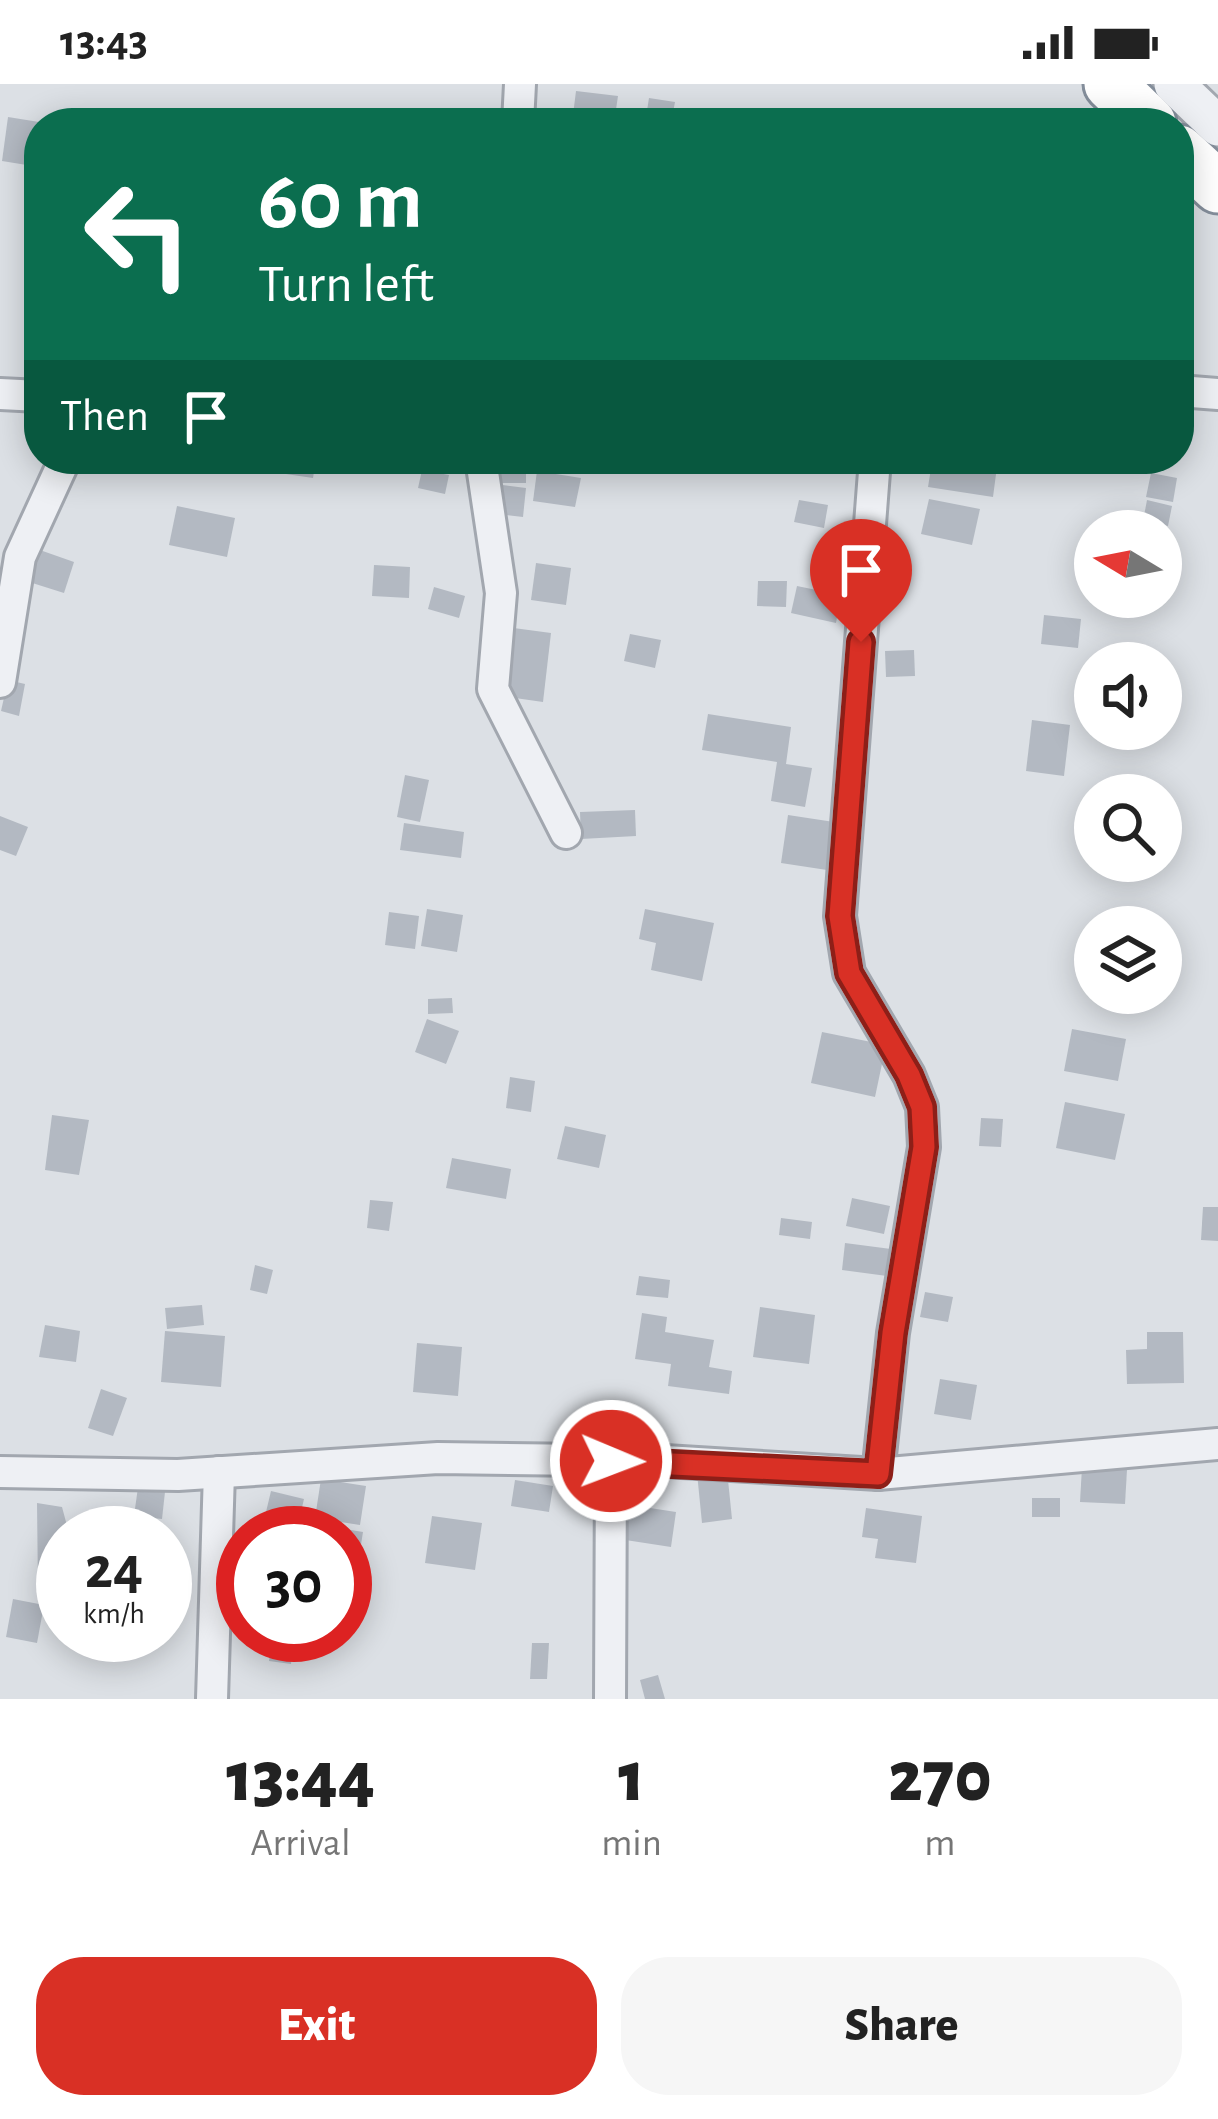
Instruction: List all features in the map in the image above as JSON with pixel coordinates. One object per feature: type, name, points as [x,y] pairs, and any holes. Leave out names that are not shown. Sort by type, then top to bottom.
[{"type":"highway","points":[[1110,84],[1135,108]]},
{"type":"highway","points":[[1194,165],[1218,187]]},
{"type":"street","points":[[1174,84],[1218,126]]},
{"type":"street","points":[[0,682],[20,557],[58,474]]},
{"type":"street","points":[[483,474],[502,593],[493,689],[566,833]]},
{"type":"street","points":[[874,474],[840,916],[849,973],[909,1075],[922,1107],[924,1147],[893,1333],[878,1474]]},
{"type":"street","points":[[0,1472],[218,1472],[438,1458],[878,1474],[1218,1444]]},
{"type":"street","points":[[610,1699],[611,1461]]},
{"type":"street","points":[[212,1699],[218,1472]]},
{"type":"building","points":[[576,91],[618,96],[616,108],[574,108]]},
{"type":"building","points":[[649,98],[675,102],[674,108],[647,108]]},
{"type":"building","points":[[8,117],[24,120],[24,165],[2,161]]},
{"type":"building","points":[[421,474],[449,475],[445,494],[418,488]]},
{"type":"building","points":[[488,474],[526,474],[526,483],[488,483]]},
{"type":"building","points":[[537,474],[581,478],[575,507],[533,501]]},
{"type":"building","points":[[930,474],[996,474],[993,497],[928,487]]},
{"type":"building","points":[[1151,474],[1177,478],[1173,502],[1146,497]]},
{"type":"building","points":[[495,484],[526,488],[523,517],[491,513]]},
{"type":"building","points":[[929,499],[980,509],[972,545],[921,534]]},
{"type":"building","points":[[799,500],[828,505],[824,528],[794,522]]},
{"type":"building","points":[[1147,500],[1172,506],[1171,510],[1145,510]]},
{"type":"building","points":[[177,506],[235,518],[227,557],[169,545]]},
{"type":"building","points":[[37,549],[74,562],[64,593],[26,581]]},
{"type":"building","points":[[536,563],[571,568],[566,605],[531,600]]},
{"type":"building","points":[[374,565],[410,567],[409,598],[372,596]]},
{"type":"building","points":[[758,581],[787,581],[786,607],[757,606]]},
{"type":"building","points":[[797,586],[841,595],[836,623],[791,613]]},
{"type":"building","points":[[434,587],[465,596],[459,618],[428,609]]},
{"type":"building","points":[[1044,615],[1081,619],[1074,648],[1041,644]]},
{"type":"building","points":[[506,627],[551,633],[543,702],[500,696]]},
{"type":"building","points":[[630,634],[661,640],[655,668],[624,661]]},
{"type":"building","points":[[914,650],[915,676],[886,677],[885,651]]},
{"type":"building","points":[[8,680],[25,684],[19,716],[1,711]]},
{"type":"building","points":[[708,714],[791,727],[786,764],[812,768],[805,807],[771,801],[777,762],[702,750]]},
{"type":"building","points":[[1032,720],[1070,725],[1064,776],[1026,771]]},
{"type":"building","points":[[405,775],[429,780],[420,822],[397,817]]},
{"type":"building","points":[[635,810],[636,836],[581,839],[580,812]]},
{"type":"building","points":[[788,815],[834,822],[827,870],[781,863]]},
{"type":"building","points":[[0,816],[28,827],[16,856],[0,850]]},
{"type":"building","points":[[404,823],[464,832],[461,858],[400,850]]},
{"type":"building","points":[[427,909],[463,915],[457,952],[421,946]]},
{"type":"building","points":[[645,909],[714,923],[702,981],[651,970],[656,943],[639,939]]},
{"type":"building","points":[[389,912],[419,916],[415,949],[385,945]]},
{"type":"building","points":[[452,998],[453,1013],[428,1014],[428,999]]},
{"type":"building","points":[[427,1019],[459,1031],[446,1064],[415,1052]]},
{"type":"building","points":[[1072,1029],[1126,1039],[1118,1081],[1064,1071]]},
{"type":"building","points":[[822,1032],[886,1045],[875,1097],[811,1083]]},
{"type":"building","points":[[510,1077],[535,1081],[531,1112],[506,1108]]},
{"type":"building","points":[[1065,1102],[1125,1114],[1115,1160],[1056,1148]]},
{"type":"building","points":[[52,1115],[89,1120],[79,1175],[45,1170]]},
{"type":"building","points":[[981,1118],[1003,1119],[1001,1147],[979,1146]]},
{"type":"building","points":[[565,1126],[606,1135],[599,1168],[557,1159]]},
{"type":"building","points":[[452,1158],[511,1169],[506,1199],[446,1188]]},
{"type":"building","points":[[852,1198],[890,1206],[884,1234],[846,1226]]},
{"type":"building","points":[[370,1200],[393,1202],[389,1231],[367,1228]]},
{"type":"building","points":[[1203,1207],[1218,1207],[1218,1241],[1201,1240]]},
{"type":"building","points":[[781,1218],[812,1222],[810,1239],[779,1235]]},
{"type":"building","points":[[845,1243],[891,1249],[887,1276],[842,1270]]},
{"type":"building","points":[[255,1265],[273,1270],[267,1294],[250,1290]]},
{"type":"building","points":[[639,1276],[670,1280],[668,1298],[636,1295]]},
{"type":"building","points":[[925,1292],[953,1297],[948,1322],[920,1317]]},
{"type":"building","points":[[202,1305],[204,1325],[167,1329],[165,1308]]},
{"type":"building","points":[[760,1307],[815,1315],[809,1364],[753,1357]]},
{"type":"building","points":[[642,1313],[667,1317],[665,1332],[714,1340],[709,1367],[732,1371],[729,1394],[668,1386],[671,1364],[635,1359]]},
{"type":"building","points":[[45,1325],[80,1331],[76,1362],[39,1357]]},
{"type":"building","points":[[165,1331],[225,1336],[221,1387],[161,1382]]},
{"type":"building","points":[[1147,1332],[1183,1332],[1184,1383],[1127,1384],[1126,1350],[1147,1349]]},
{"type":"building","points":[[417,1343],[462,1347],[458,1396],[413,1392]]},
{"type":"building","points":[[940,1379],[977,1385],[971,1420],[934,1414]]},
{"type":"building","points":[[101,1389],[127,1398],[113,1436],[88,1428]]},
{"type":"building","points":[[1082,1467],[1127,1470],[1125,1504],[1080,1502]]},
{"type":"building","points":[[727,1470],[732,1519],[702,1523],[697,1473]]},
{"type":"building","points":[[321,1479],[366,1486],[363,1506],[317,1506]]},
{"type":"building","points":[[139,1480],[166,1483],[163,1506],[135,1506]]},
{"type":"building","points":[[515,1480],[553,1486],[549,1512],[511,1506]]},
{"type":"building","points":[[271,1491],[304,1499],[302,1506],[267,1506]]},
{"type":"building","points":[[1032,1498],[1060,1498],[1060,1517],[1032,1517]]},
{"type":"building","points":[[624,1504],[676,1512],[671,1547],[619,1539]]},
{"type":"building","points":[[866,1508],[922,1516],[916,1563],[875,1558],[878,1539],[862,1537]]},
{"type":"building","points":[[432,1516],[482,1523],[475,1570],[425,1563]]},
{"type":"building","points":[[13,1599],[36,1603],[36,1643],[6,1637]]},
{"type":"building","points":[[532,1643],[549,1643],[547,1679],[530,1679]]},
{"type":"building","points":[[658,1675],[665,1699],[645,1699],[640,1680]]},
{"type":"route","points":[[611,1461],[878,1474],[893,1333],[924,1147],[922,1107],[909,1075],[849,973],[842,940],[861,642]]}]
